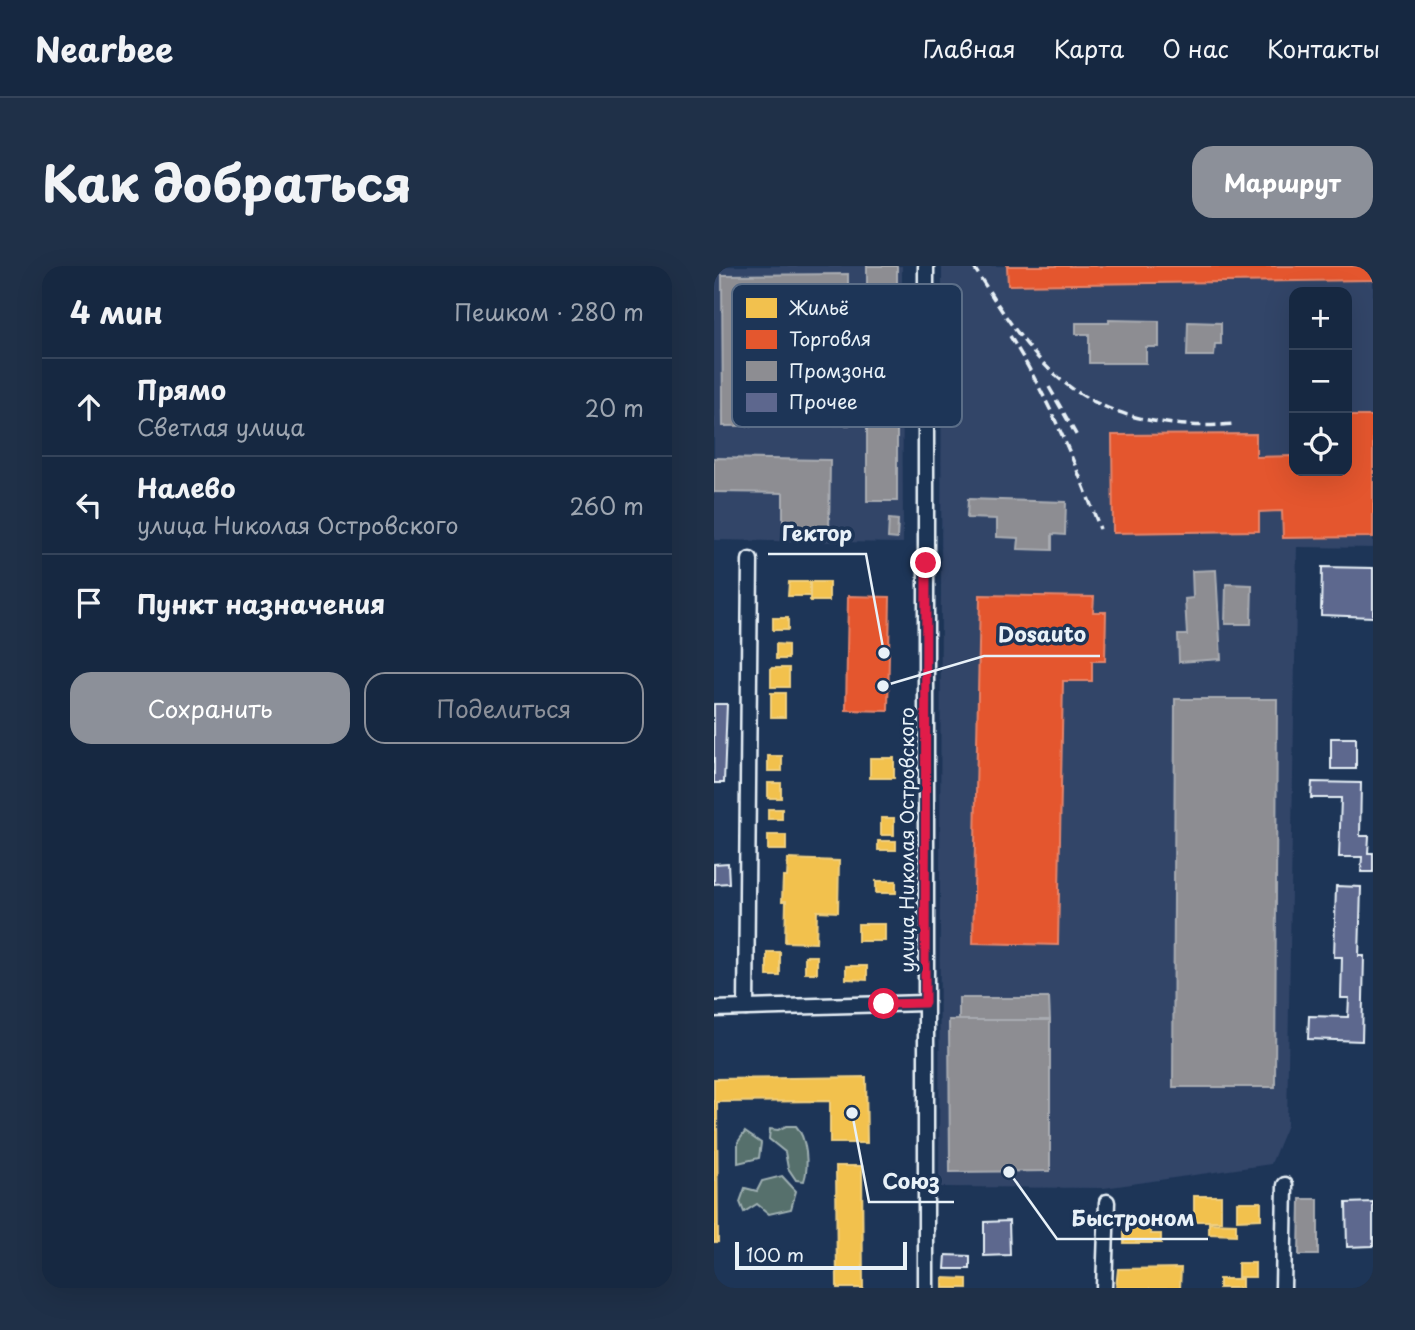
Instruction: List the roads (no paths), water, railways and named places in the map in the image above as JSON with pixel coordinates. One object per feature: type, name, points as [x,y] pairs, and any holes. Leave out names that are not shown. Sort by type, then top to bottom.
[{"type":"street","name":"улица Николая Островского","points":[[926,266],[926,284]]},
{"type":"street","name":"улица Николая Островского","points":[[926,427],[926,1288]]},
{"type":"street","points":[[746,1008],[750,560]]},
{"type":"street","points":[[714,1009],[925,1003]]},
{"type":"street","points":[[1283,1288],[1285,1185]]},
{"type":"street","points":[[1104,1288],[1107,1202]]},
{"type":"railway","points":[[973,266],[1028,346],[1050,370],[1090,400],[1112,410],[1161,422],[1185,425],[1235,424]]},
{"type":"railway","points":[[1010,336],[1037,382],[1060,430],[1100,529]]},
{"type":"railway","points":[[1049,387],[1078,438]]},
{"type":"place","name":"Гектор","points":[[884,653]]},
{"type":"place","name":"Dosauto","points":[[883,686]]},
{"type":"place","name":"Союз","points":[[852,1113]]},
{"type":"place","name":"Быстроном","points":[[1009,1172]]}]
